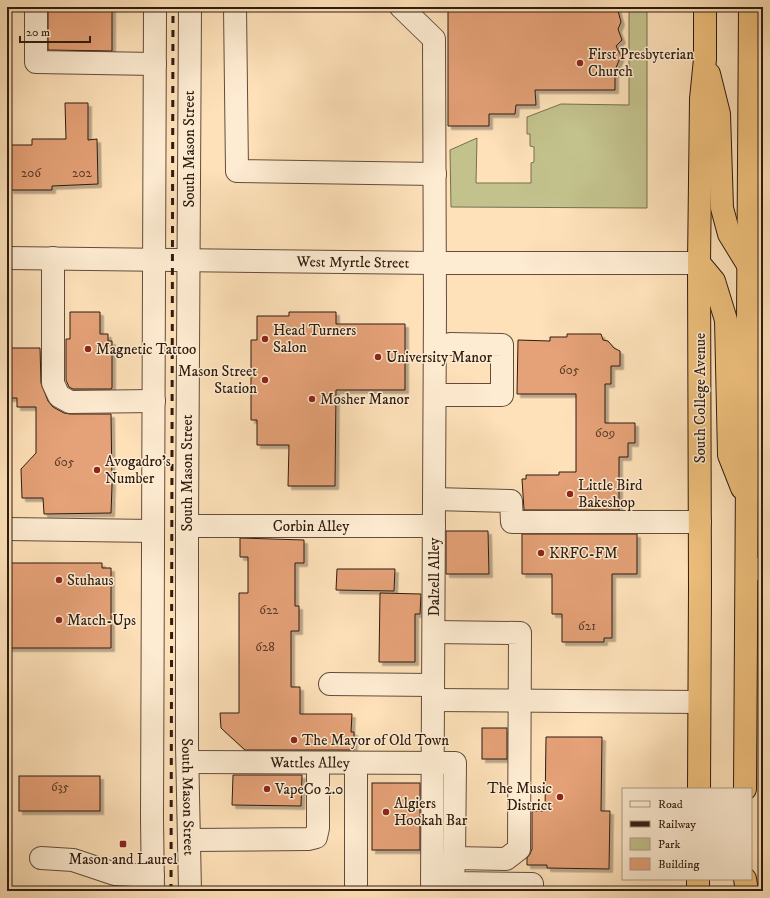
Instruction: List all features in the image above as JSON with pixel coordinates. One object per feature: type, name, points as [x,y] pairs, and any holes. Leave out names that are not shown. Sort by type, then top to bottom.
[{"type":"highway","name":"South College Avenue","points":[[698,788],[700,522],[699,263],[701,99],[705,59],[705,7]]},
{"type":"highway","points":[[745,788],[755,569],[746,498],[755,377],[755,265],[750,7]]},
{"type":"highway","points":[[705,59],[719,114],[722,208],[729,234],[755,265]]},
{"type":"highway","points":[[699,263],[714,281],[726,320],[729,455],[746,498]]},
{"type":"highway","points":[[698,880],[698,891]]},
{"type":"highway","points":[[745,880],[747,891]]},
{"type":"street","points":[[36,7],[36,62],[155,64]]},
{"type":"street","points":[[41,858],[73,860],[146,884],[152,819],[153,736],[155,7]]},
{"type":"street","name":"South Mason Street","points":[[190,7],[187,526],[190,891]]},
{"type":"street","points":[[235,7],[237,171],[435,174]]},
{"type":"street","name":"Dalzell Alley","points":[[401,7],[434,40],[435,394],[432,891]]},
{"type":"street","name":"West Myrtle Street","points":[[7,258],[435,263],[699,263]]},
{"type":"street","points":[[53,258],[52,383],[59,396],[70,402],[154,401]]},
{"type":"street","points":[[435,394],[502,395],[502,345],[450,344]]},
{"type":"street","points":[[434,499],[511,500],[512,522],[700,522]]},
{"type":"street","name":"Corbin Alley","points":[[187,526],[434,526]]},
{"type":"street","points":[[7,529],[153,531]]},
{"type":"street","points":[[434,632],[520,633],[518,849],[506,860],[454,858],[453,883],[532,884],[532,891]]},
{"type":"street","points":[[330,684],[519,700],[699,702]]},
{"type":"street","name":"Wattles Alley","points":[[188,762],[455,763],[454,858]]},
{"type":"street","points":[[189,840],[308,839],[316,837],[318,828],[318,763]]},
{"type":"street","points":[[356,763],[356,891]]},
{"type":"green space","points":[[629,7],[647,7],[647,208],[451,207],[450,150],[477,138],[476,183],[531,183],[531,163],[534,162],[534,147],[530,146],[530,134],[527,134],[527,117],[561,104],[629,105]]},
{"type":"building","points":[[48,7],[112,7],[112,51],[48,50]]},
{"type":"building","name":"First Presbyterian Church","points":[[448,7],[617,7],[621,22],[618,29],[622,40],[616,46],[621,56],[615,70],[615,90],[535,90],[536,105],[516,105],[515,114],[489,114],[489,126],[448,126]]},
{"type":"building","points":[[65,103],[88,103],[88,140],[97,139],[98,184],[52,186],[52,190],[10,190],[11,145],[32,145],[32,139],[66,139]]},
{"type":"building","name":"Magnetic Tattoo","points":[[70,312],[100,312],[100,334],[108,334],[108,341],[112,341],[111,389],[73,389],[69,387],[66,380],[66,339],[70,339]]},
{"type":"building","points":[[289,312],[336,312],[336,324],[405,324],[405,390],[336,390],[335,486],[288,486],[289,445],[257,445],[257,420],[251,420],[251,340],[257,340],[257,316],[289,316]]},
{"type":"building","points":[[567,334],[601,334],[603,340],[608,341],[614,348],[620,351],[620,366],[611,366],[611,384],[605,384],[605,423],[635,423],[635,443],[628,443],[628,457],[619,457],[619,510],[524,510],[522,479],[526,479],[526,475],[559,475],[559,472],[576,472],[576,394],[517,394],[518,340],[550,341],[550,337],[567,337]]},
{"type":"building","points":[[7,348],[40,348],[41,383],[48,401],[53,407],[64,413],[70,414],[111,414],[111,513],[44,514],[43,498],[22,498],[21,469],[36,453],[36,407],[17,407],[17,398],[7,398]]},
{"type":"building","points":[[446,531],[488,531],[489,574],[446,574]]},
{"type":"building","points":[[522,534],[637,534],[637,574],[612,574],[612,638],[604,638],[604,642],[562,642],[562,614],[552,614],[552,574],[522,574]]},
{"type":"building","points":[[240,538],[304,540],[304,563],[295,563],[295,606],[299,606],[299,631],[291,631],[291,687],[300,687],[300,714],[352,714],[351,732],[354,732],[354,750],[245,750],[221,728],[220,713],[239,713],[239,593],[248,593],[248,557],[240,557]]},
{"type":"building","name":"Match-Ups","points":[[7,563],[102,563],[102,568],[111,568],[111,648],[7,648]]},
{"type":"building","points":[[337,569],[395,569],[394,591],[336,590]]},
{"type":"building","points":[[380,593],[421,594],[420,614],[415,614],[415,662],[379,662]]},
{"type":"building","points":[[482,728],[507,728],[507,759],[482,759]]},
{"type":"building","name":"The Music District","points":[[546,737],[602,737],[601,811],[610,811],[609,869],[547,868],[547,865],[527,865],[527,858],[532,849],[532,811],[545,811]]},
{"type":"building","name":"VapeCo 2.0","points":[[233,775],[302,775],[301,806],[232,805]]},
{"type":"building","points":[[19,776],[100,776],[100,811],[19,811]]},
{"type":"building","points":[[372,783],[420,783],[420,850],[372,850]]},
{"type":"railway","points":[[171,891],[173,7]]},
{"type":"place","name":"First Presbyterian Church","points":[[580,63]]},
{"type":"place","name":"Head Turners Salon","points":[[265,339]]},
{"type":"place","name":"Magnetic Tattoo","points":[[88,349]]},
{"type":"place","name":"University Manor","points":[[378,357]]},
{"type":"place","name":"Mason Street Station","points":[[265,380]]},
{"type":"place","name":"Mosher Manor","points":[[312,399]]},
{"type":"place","name":"Avogadro's Number","points":[[97,470]]},
{"type":"place","name":"Little Bird Bakeshop","points":[[570,494]]},
{"type":"place","name":"KRFC-FM","points":[[541,553]]},
{"type":"place","name":"Stuhaus","points":[[59,580]]},
{"type":"place","name":"Match-Ups","points":[[59,620]]},
{"type":"place","name":"The Mayor of Old Town","points":[[294,740]]},
{"type":"place","name":"VapeCo 2.0","points":[[267,789]]},
{"type":"place","name":"The Music District","points":[[560,797]]},
{"type":"place","name":"Algiers Hookah Bar","points":[[386,812]]},
{"type":"place","name":"Mason and Laurel","points":[[123,844]]}]
